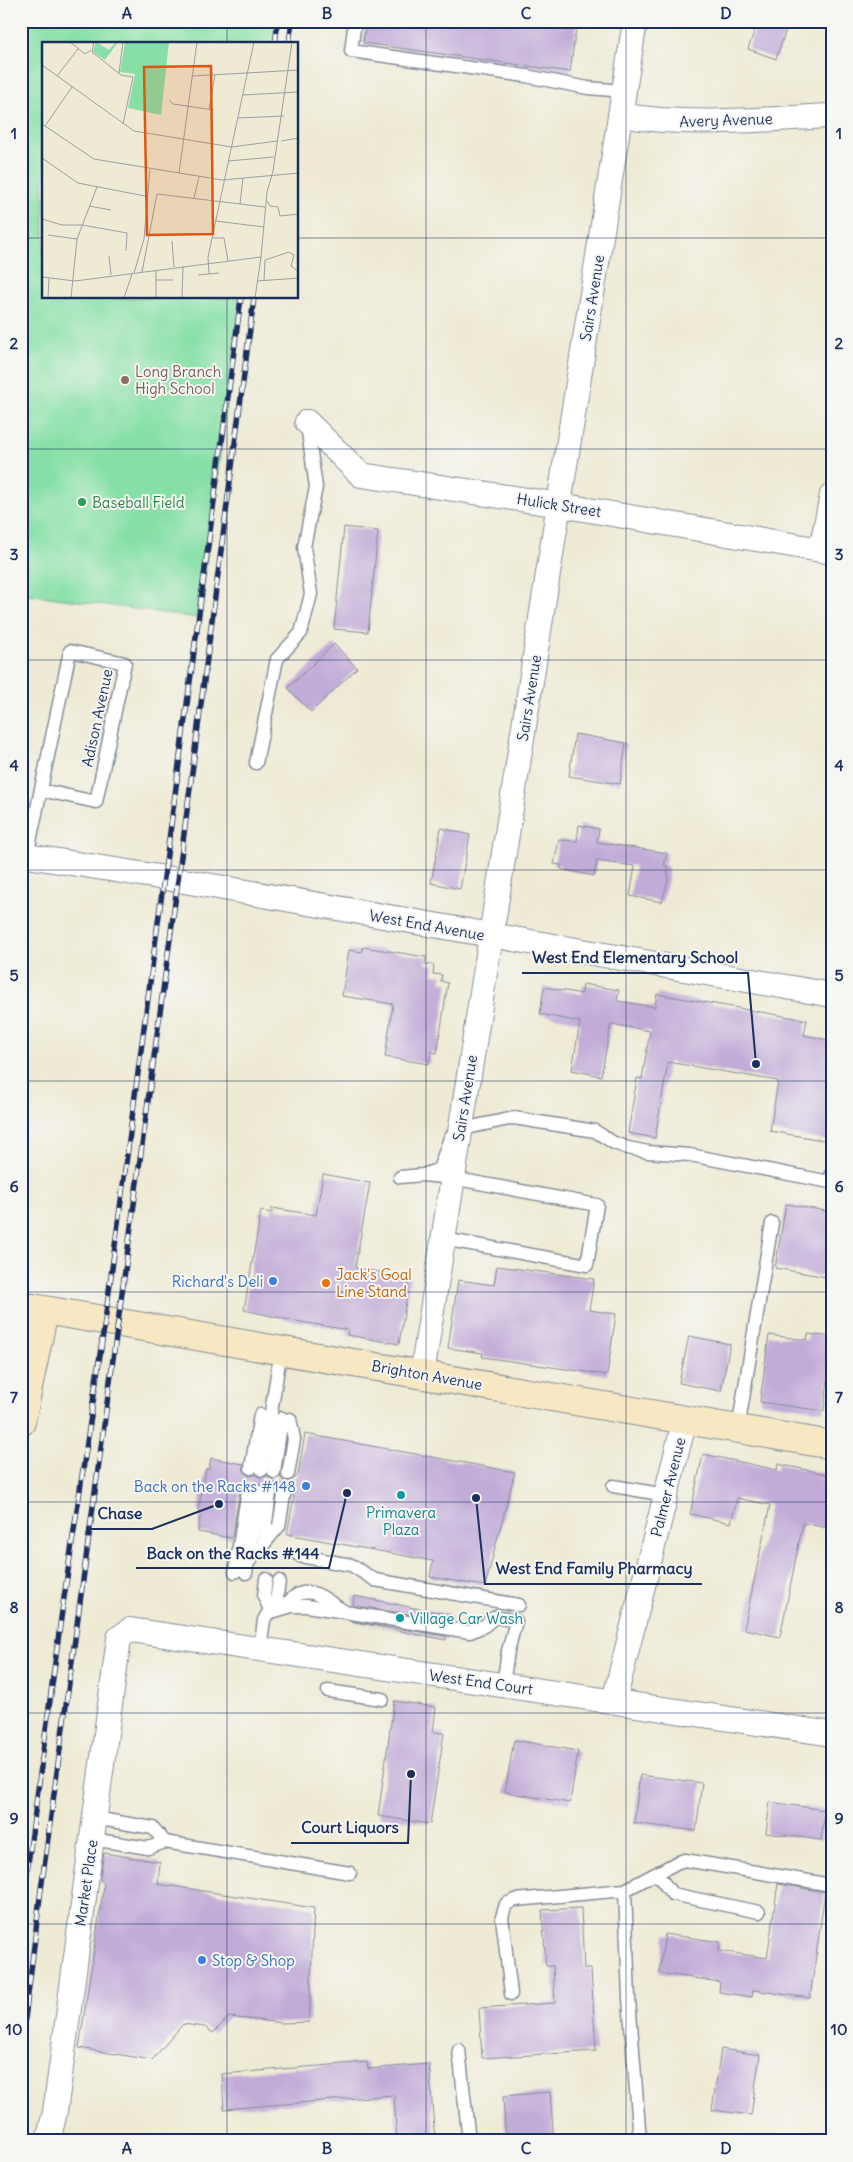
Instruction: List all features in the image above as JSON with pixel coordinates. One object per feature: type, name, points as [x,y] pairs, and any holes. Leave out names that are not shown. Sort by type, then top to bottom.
[{"type":"street","name":"Sairs Avenue","points":[[422,1374],[635,21]]},
{"type":"street","name":"Avery Avenue","points":[[620,116],[651,120],[706,122],[832,116]]},
{"type":"street","name":"Hulick Street","points":[[307,422],[361,475],[560,505],[826,551]]},
{"type":"street","points":[[826,551],[832,495]]},
{"type":"street","name":"West End Avenue","points":[[24,856],[178,880],[832,995]]},
{"type":"street","points":[[21,1422],[32,1308]]},
{"type":"street","name":"Brighton Avenue","points":[[32,1308],[281,1349],[832,1445]]},
{"type":"street","name":"Palmer Avenue","points":[[614,1701],[685,1419]]},
{"type":"street","name":"West End Court","points":[[130,1630],[832,1734]]},
{"type":"street","name":"Market Place","points":[[48,2141],[55,2112],[120,1638],[130,1630]]},
{"type":"lane","points":[[355,21],[351,51],[526,76],[588,88],[624,91]]},
{"type":"lane","points":[[256,763],[278,659],[301,633],[311,594],[304,547],[316,487],[307,422]]},
{"type":"lane","name":"Adison Avenue","points":[[24,856],[41,790],[70,651],[125,663],[96,802],[41,790]]},
{"type":"lane","points":[[400,1177],[423,1175],[439,1169],[450,1138],[460,1130],[514,1118],[595,1131],[622,1146],[648,1152],[690,1155],[830,1182],[832,1173]]},
{"type":"lane","points":[[423,1175],[452,1178],[597,1205],[587,1265],[443,1239]]},
{"type":"lane","points":[[738,1429],[772,1223]]},
{"type":"lane","points":[[262,1470],[276,1417],[281,1349]]},
{"type":"lane","points":[[276,1417],[294,1439],[288,1474]]},
{"type":"lane","points":[[613,1486],[666,1496]]},
{"type":"lane","points":[[263,1545],[259,1492],[243,1569],[279,1526],[284,1496]]},
{"type":"lane","points":[[300,1556],[351,1565],[375,1580],[519,1605]]},
{"type":"lane","points":[[266,1579],[264,1596],[275,1610]]},
{"type":"lane","points":[[275,1610],[279,1580]]},
{"type":"lane","points":[[260,1649],[264,1620],[275,1610],[292,1606],[307,1606],[470,1632],[484,1626],[495,1617],[497,1601]]},
{"type":"lane","points":[[495,1617],[516,1621],[502,1685]]},
{"type":"lane","points":[[328,1691],[382,1699]]},
{"type":"lane","points":[[93,1828],[153,1828],[165,1842]]},
{"type":"lane","points":[[93,1828],[148,1848],[165,1842],[350,1873]]},
{"type":"lane","points":[[511,1994],[502,1917],[506,1904],[515,1900],[625,1890],[685,1860],[832,1885]]},
{"type":"lane","points":[[657,1874],[672,1894],[759,1912]]},
{"type":"lane","points":[[625,1890],[629,1999],[640,2141]]},
{"type":"lane","points":[[459,2050],[469,2141]]},
{"type":"green space","name":"Long Branch High School","points":[[21,21],[278,21],[275,42],[42,42],[42,299],[241,299],[198,618],[21,593]]},
{"type":"building","points":[[366,21],[577,21],[570,72],[363,43]]},
{"type":"building","points":[[758,21],[789,21],[776,59],[748,49]]},
{"type":"building","points":[[344,527],[378,531],[368,632],[334,629]]},
{"type":"building","points":[[334,644],[357,668],[311,712],[288,688]]},
{"type":"building","points":[[575,734],[626,743],[620,784],[569,776]]},
{"type":"building","points":[[579,825],[599,829],[597,842],[667,853],[664,865],[668,867],[668,880],[662,902],[630,896],[635,866],[597,861],[594,876],[561,869],[561,865],[554,864],[559,840],[577,841]]},
{"type":"building","points":[[441,828],[470,835],[460,889],[431,883]]},
{"type":"building","points":[[363,947],[426,957],[425,964],[434,965],[433,974],[442,975],[441,981],[448,983],[437,1053],[431,1052],[429,1064],[385,1057],[393,1004],[342,996],[349,950],[362,952]]},
{"type":"building","points":[[583,984],[619,990],[617,1001],[655,1007],[657,994],[807,1020],[804,1035],[832,1041],[832,1120],[828,1141],[770,1131],[778,1081],[668,1062],[655,1138],[628,1133],[637,1078],[642,1079],[650,1031],[611,1024],[601,1076],[572,1070],[580,1022],[540,1014],[544,987],[582,994]]},
{"type":"building","points":[[323,1174],[370,1183],[355,1268],[410,1277],[399,1344],[347,1335],[348,1330],[244,1310],[261,1211],[272,1213],[272,1208],[316,1215]]},
{"type":"building","points":[[786,1204],[832,1212],[832,1278],[775,1268]]},
{"type":"building","points":[[497,1266],[594,1279],[589,1310],[616,1314],[607,1375],[482,1357],[483,1353],[448,1348],[458,1280],[494,1285]]},
{"type":"building","points":[[808,1334],[832,1337],[832,1381],[828,1381],[824,1411],[760,1402],[769,1335],[807,1340]]},
{"type":"building","points":[[689,1336],[730,1344],[721,1391],[679,1383]]},
{"type":"building","name":"Primavera Plaza","points":[[305,1434],[515,1472],[485,1586],[430,1577],[433,1561],[287,1534],[294,1497],[289,1489],[282,1488],[278,1491],[272,1485],[265,1487],[249,1482],[241,1485],[232,1538],[198,1532],[201,1511],[198,1510],[206,1469],[209,1469],[211,1458],[243,1464],[244,1471],[249,1476],[256,1475],[261,1478],[267,1476],[273,1480],[280,1477],[283,1481],[290,1482],[298,1475]]},
{"type":"building","points":[[703,1454],[777,1470],[778,1464],[832,1475],[832,1529],[803,1523],[780,1637],[744,1629],[770,1505],[737,1498],[731,1523],[690,1514]]},
{"type":"building","points":[[354,1596],[451,1615],[450,1621],[353,1605]]},
{"type":"building","points":[[350,1621],[446,1636],[446,1640]]},
{"type":"building","points":[[394,1701],[436,1707],[433,1732],[444,1733],[430,1824],[378,1816]]},
{"type":"building","points":[[514,1740],[578,1751],[570,1803],[505,1792]]},
{"type":"building","points":[[640,1775],[702,1783],[696,1831],[634,1823]]},
{"type":"building","points":[[770,1802],[825,1810],[821,1840],[766,1833]]},
{"type":"building","name":"Stop & Shop","points":[[104,1853],[160,1862],[158,1884],[314,1908],[309,2022],[283,2023],[229,2017],[213,2033],[205,2027],[183,2024],[152,2060],[79,2048],[104,1885],[100,1878]]},
{"type":"building","points":[[778,1884],[825,1892],[810,1998],[753,1990],[752,1997],[719,1992],[720,1982],[659,1973],[665,1934],[720,1942],[719,1951],[767,1958]]},
{"type":"building","points":[[581,1908],[584,1969],[591,1969],[596,2051],[482,2058],[479,2008],[555,2003],[553,1966],[546,1966],[542,1910]]},
{"type":"building","points":[[721,2049],[760,2055],[751,2115],[712,2110]]},
{"type":"building","points":[[367,2062],[368,2069],[429,2064],[435,2141],[397,2141],[394,2095],[224,2109],[222,2074]]},
{"type":"building","points":[[550,2092],[554,2141],[506,2141],[503,2096]]},
{"type":"railway","points":[[275,42],[278,21]]},
{"type":"railway","points":[[289,42],[292,21]]},
{"type":"railway","points":[[21,1916],[61,1618],[105,1321],[241,299]]},
{"type":"railway","points":[[21,2051],[254,299]]},
{"type":"place","name":"Long Branch High School","points":[[125,380]]},
{"type":"place","name":"Baseball Field","points":[[82,502]]},
{"type":"place","name":"West End Elementary School","points":[[756,1064]]},
{"type":"place","name":"Richard's Deli","points":[[273,1281]]},
{"type":"place","name":"Jack's Goal Line Stand","points":[[326,1283]]},
{"type":"place","name":"Back on the Racks #148","points":[[306,1486]]},
{"type":"place","name":"Back on the Racks #144","points":[[347,1493]]},
{"type":"place","name":"Primavera Plaza","points":[[401,1495]]},
{"type":"place","name":"West End Family Pharmacy","points":[[476,1498]]},
{"type":"place","name":"Chase","points":[[219,1504]]},
{"type":"place","name":"Village Car Wash","points":[[400,1618]]},
{"type":"place","name":"Court Liquors","points":[[411,1774]]},
{"type":"place","name":"Stop & Shop","points":[[202,1960]]}]
